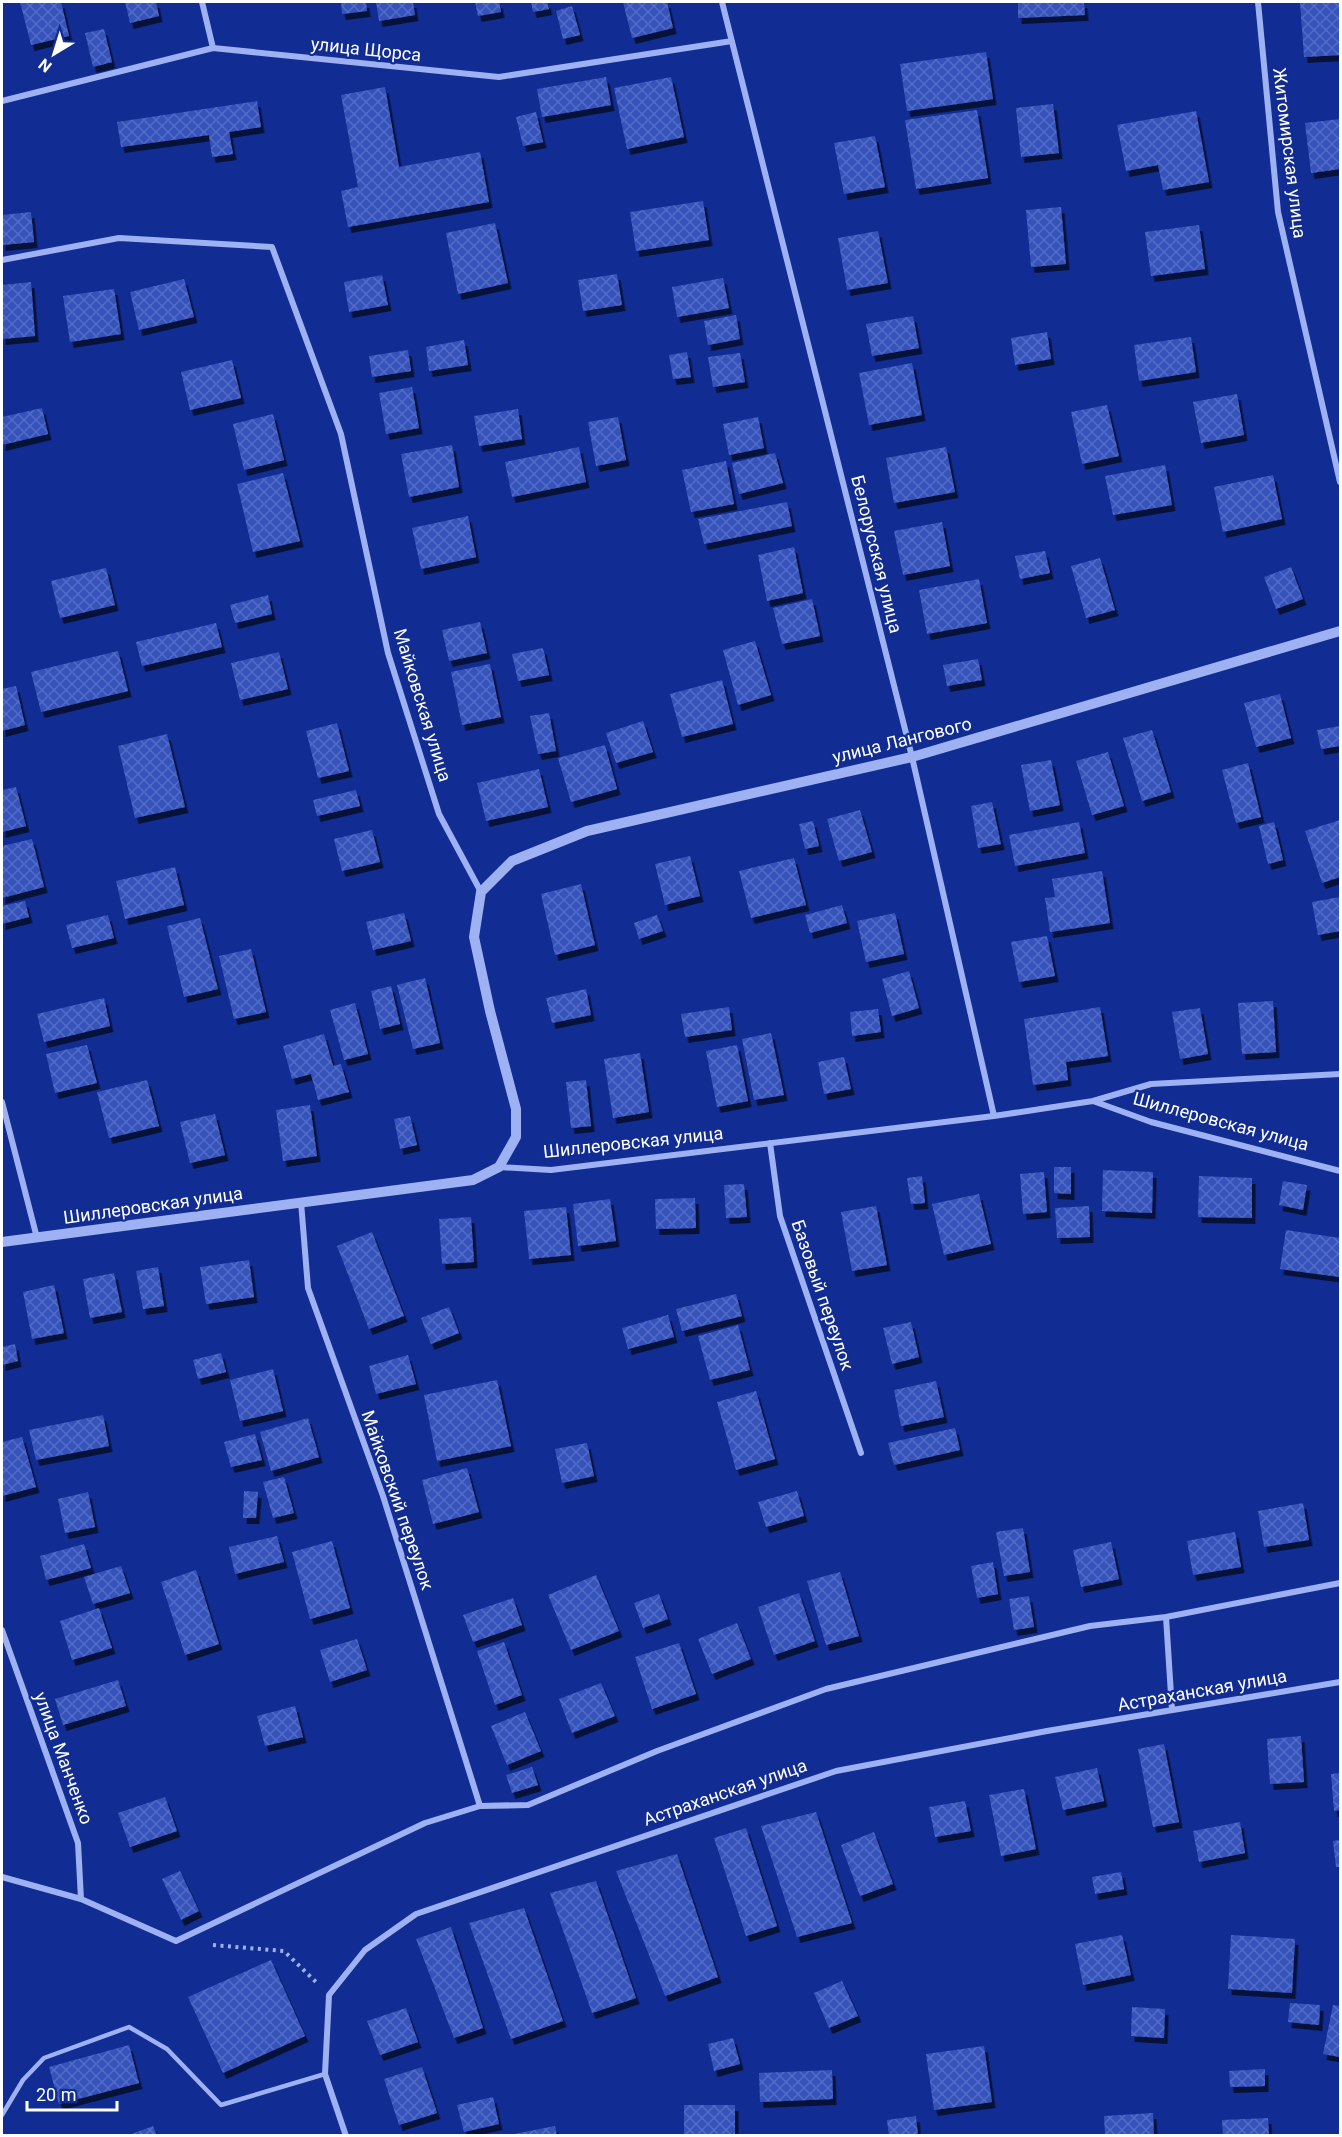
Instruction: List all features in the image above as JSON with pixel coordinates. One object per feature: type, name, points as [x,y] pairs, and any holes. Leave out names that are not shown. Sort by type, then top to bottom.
[{"type":"street","points":[[202,2],[213,48]]},
{"type":"street","name":"Белорусская улица","points":[[722,2],[912,757],[994,1116]]},
{"type":"street","name":"Житомирская улица","points":[[1258,2],[1278,212],[1341,482]]},
{"type":"street","name":"улица Щорса","points":[[2,101],[213,48],[499,77],[732,41]]},
{"type":"street","name":"Майковская улица","points":[[2,260],[119,238],[272,247],[341,434],[388,653],[439,814],[481,892]]},
{"type":"street","name":"улица Лангового","points":[[481,892],[512,861],[587,831],[912,757],[1341,632]]},
{"type":"street","points":[[481,892],[474,938],[490,1011],[516,1109],[516,1137],[499,1167]]},
{"type":"street","name":"Шиллеровская улица","points":[[2,1242],[473,1180],[499,1167],[551,1170],[994,1116],[1093,1101],[1151,1084],[1341,1074]]},
{"type":"street","name":"Шиллеровская улица","points":[[1093,1101],[1151,1122],[1341,1171]]},
{"type":"street","points":[[2,1102],[37,1238]]},
{"type":"street","name":"Базовый переулок","points":[[770,1143],[780,1216],[861,1453]]},
{"type":"street","name":"Майковский переулок","points":[[301,1202],[308,1288],[383,1496],[480,1806]]},
{"type":"street","points":[[2,1877],[81,1899],[176,1941],[425,1823],[480,1806],[528,1805],[657,1751],[826,1689],[1090,1626],[1166,1617],[1341,1583]]},
{"type":"street","points":[[1166,1617],[1172,1710]]},
{"type":"street","name":"улица Манченко","points":[[2,1630],[78,1843],[81,1899]]},
{"type":"street","name":"Астраханская улица","points":[[329,1995],[365,1950],[416,1914],[836,1770],[1341,1682]]},
{"type":"street","points":[[329,1995],[325,2074],[346,2136]]},
{"type":"lane","points":[[2,2115],[23,2080],[44,2058],[129,2027],[167,2049],[221,2105],[325,2074]]},
{"type":"path","points":[[176,1941],[284,1951],[329,1995]]},
{"type":"building","points":[[20,2],[61,2],[69,36],[31,45]]},
{"type":"building","points":[[125,2],[156,2],[159,16],[130,23]]},
{"type":"building","points":[[341,2],[366,2],[367,11],[342,14]]},
{"type":"building","points":[[376,2],[413,2],[415,15],[379,21]]},
{"type":"building","points":[[475,2],[499,2],[501,12],[478,16]]},
{"type":"building","points":[[531,2],[547,2],[549,9],[533,12]]},
{"type":"building","points":[[623,2],[667,2],[673,28],[632,38]]},
{"type":"building","points":[[1018,2],[1084,2],[1085,15],[1018,18]]},
{"type":"building","points":[[1300,2],[1340,2],[1340,55],[1304,57]]},
{"type":"building","points":[[572,6],[580,35],[563,39],[556,11]]},
{"type":"building","points":[[104,29],[112,62],[93,67],[85,33]]},
{"type":"building","points":[[986,52],[993,99],[907,111],[900,64]]},
{"type":"building","points":[[606,77],[611,105],[542,117],[537,89]]},
{"type":"building","points":[[671,77],[684,137],[627,149],[614,88]]},
{"type":"building","points":[[385,87],[399,167],[480,152],[489,202],[348,227],[341,191],[358,187],[341,95]]},
{"type":"building","points":[[257,101],[261,127],[229,132],[233,154],[212,157],[209,135],[121,147],[117,122]]},
{"type":"building","points":[[1053,104],[1059,153],[1021,157],[1016,108]]},
{"type":"building","points":[[977,110],[988,178],[916,189],[905,120]]},
{"type":"building","points":[[1196,111],[1209,182],[1163,190],[1158,165],[1126,171],[1117,125]]},
{"type":"building","points":[[536,112],[543,142],[523,146],[516,117]]},
{"type":"building","points":[[1340,119],[1340,169],[1311,173],[1305,123]]},
{"type":"building","points":[[875,136],[885,187],[844,194],[834,143]]},
{"type":"building","points":[[703,201],[709,240],[636,251],[630,212]]},
{"type":"building","points":[[1061,207],[1066,264],[1031,267],[1026,210]]},
{"type":"building","points":[[31,212],[34,242],[2,245],[2,215]]},
{"type":"building","points":[[495,223],[508,283],[458,294],[446,233]]},
{"type":"building","points":[[1199,225],[1205,269],[1151,276],[1145,232]]},
{"type":"building","points":[[878,231],[888,283],[847,290],[838,238]]},
{"type":"building","points":[[617,274],[622,305],[583,311],[578,280]]},
{"type":"building","points":[[382,275],[388,305],[349,312],[344,282]]},
{"type":"building","points":[[723,278],[729,308],[677,317],[672,287]]},
{"type":"building","points":[[184,279],[194,317],[139,330],[130,292]]},
{"type":"building","points":[[31,282],[35,336],[2,339],[2,285]]},
{"type":"building","points":[[114,289],[121,334],[70,342],[63,296]]},
{"type":"building","points":[[736,315],[740,339],[708,345],[704,321]]},
{"type":"building","points":[[913,316],[919,348],[872,356],[866,324]]},
{"type":"building","points":[[1047,332],[1051,359],[1015,365],[1011,338]]},
{"type":"building","points":[[1191,337],[1196,372],[1139,381],[1134,345]]},
{"type":"building","points":[[464,340],[468,365],[429,371],[426,347]]},
{"type":"building","points":[[408,350],[411,371],[372,377],[369,356]]},
{"type":"building","points":[[687,352],[691,377],[673,379],[669,355]]},
{"type":"building","points":[[740,353],[745,382],[713,387],[708,357]]},
{"type":"building","points":[[232,360],[241,398],[190,410],[181,372]]},
{"type":"building","points":[[912,363],[922,415],[869,425],[859,373]]},
{"type":"building","points":[[412,387],[419,428],[386,434],[379,393]]},
{"type":"building","points":[[1237,394],[1244,435],[1201,443],[1193,402]]},
{"type":"building","points":[[1107,405],[1119,456],[1082,464],[1071,412]]},
{"type":"building","points":[[42,408],[48,434],[2,445],[2,417]]},
{"type":"building","points":[[518,409],[522,439],[479,446],[474,416]]},
{"type":"building","points":[[273,414],[284,460],[244,470],[233,424]]},
{"type":"building","points":[[618,417],[626,460],[596,466],[588,422]]},
{"type":"building","points":[[758,417],[764,448],[729,455],[723,424]]},
{"type":"building","points":[[452,445],[459,487],[409,497],[401,454]]},
{"type":"building","points":[[579,447],[586,482],[512,497],[505,462]]},
{"type":"building","points":[[946,447],[955,492],[894,503],[886,458]]},
{"type":"building","points":[[775,453],[783,483],[739,494],[732,463]]},
{"type":"building","points":[[726,461],[734,504],[691,512],[682,470]]},
{"type":"building","points":[[1165,465],[1172,505],[1113,515],[1105,476]]},
{"type":"building","points":[[283,473],[300,541],[253,552],[237,484]]},
{"type":"building","points":[[1273,475],[1282,519],[1223,532],[1214,487]]},
{"type":"building","points":[[787,502],[792,526],[704,544],[698,519]]},
{"type":"building","points":[[468,516],[476,557],[421,569],[412,528]]},
{"type":"building","points":[[942,522],[950,566],[903,575],[894,531]]},
{"type":"building","points":[[794,547],[803,593],[767,601],[758,555]]},
{"type":"building","points":[[1045,551],[1050,573],[1020,579],[1015,556]]},
{"type":"building","points":[[1100,558],[1115,610],[1086,618],[1071,566]]},
{"type":"building","points":[[1291,567],[1303,599],[1276,609],[1264,577]]},
{"type":"building","points":[[106,568],[115,605],[60,618],[51,581]]},
{"type":"building","points":[[979,579],[987,623],[927,634],[919,590]]},
{"type":"building","points":[[268,595],[272,614],[235,623],[230,605]]},
{"type":"building","points":[[812,599],[820,636],[782,644],[773,608]]},
{"type":"building","points":[[480,622],[487,653],[449,661],[442,630]]},
{"type":"building","points":[[216,623],[222,647],[142,666],[136,642]]},
{"type":"building","points":[[755,641],[771,695],[738,705],[723,650]]},
{"type":"building","points":[[543,648],[549,675],[518,681],[512,654]]},
{"type":"building","points":[[118,651],[128,691],[41,712],[31,672]]},
{"type":"building","points":[[279,652],[288,689],[240,700],[231,663]]},
{"type":"building","points":[[978,659],[982,680],[947,686],[943,665]]},
{"type":"building","points":[[490,664],[501,717],[462,725],[451,672]]},
{"type":"building","points":[[722,680],[733,724],[682,737],[670,694]]},
{"type":"building","points":[[16,686],[25,725],[2,731],[2,689]]},
{"type":"building","points":[[1280,694],[1291,738],[1256,747],[1244,703]]},
{"type":"building","points":[[549,713],[556,751],[538,754],[530,716]]},
{"type":"building","points":[[643,721],[653,752],[616,763],[606,733]]},
{"type":"building","points":[[337,723],[349,771],[318,778],[306,731]]},
{"type":"building","points":[[1340,726],[1340,746],[1321,749],[1317,730]]},
{"type":"building","points":[[1152,730],[1171,792],[1142,801],[1123,738]]},
{"type":"building","points":[[167,734],[185,807],[135,818],[118,746]]},
{"type":"building","points":[[605,745],[617,789],[571,802],[558,758]]},
{"type":"building","points":[[1108,752],[1124,806],[1092,815],[1076,761]]},
{"type":"building","points":[[1051,760],[1060,805],[1030,811],[1021,765]]},
{"type":"building","points":[[1248,763],[1261,817],[1236,823],[1222,770]]},
{"type":"building","points":[[539,769],[548,807],[486,821],[477,783]]},
{"type":"building","points":[[16,787],[26,826],[2,832],[2,790]]},
{"type":"building","points":[[356,790],[360,806],[317,816],[313,800]]},
{"type":"building","points":[[992,802],[1001,844],[978,848],[971,806]]},
{"type":"building","points":[[860,810],[872,852],[839,861],[827,819]]},
{"type":"building","points":[[1340,820],[1340,877],[1322,883],[1305,831]]},
{"type":"building","points":[[813,821],[819,846],[805,849],[799,824]]},
{"type":"building","points":[[1079,822],[1085,853],[1015,866],[1009,835]]},
{"type":"building","points":[[1274,822],[1283,860],[1268,864],[1259,826]]},
{"type":"building","points":[[372,830],[380,862],[342,871],[334,839]]},
{"type":"building","points":[[32,839],[44,887],[2,898],[2,846]]},
{"type":"building","points":[[690,856],[700,896],[665,905],[655,864]]},
{"type":"building","points":[[794,858],[806,905],[751,918],[739,871]]},
{"type":"building","points":[[175,867],[184,905],[125,919],[116,881]]},
{"type":"building","points":[[1102,871],[1110,923],[1050,932],[1045,898],[1055,897],[1052,879]]},
{"type":"building","points":[[581,884],[595,945],[555,955],[541,894]]},
{"type":"building","points":[[1340,897],[1340,931],[1318,935],[1312,902]]},
{"type":"building","points":[[25,901],[29,917],[2,924],[2,906]]},
{"type":"building","points":[[842,905],[847,923],[810,933],[805,915]]},
{"type":"building","points":[[404,913],[411,941],[373,950],[366,922]]},
{"type":"building","points":[[895,913],[904,954],[866,962],[857,921]]},
{"type":"building","points":[[108,915],[114,938],[72,948],[66,925]]},
{"type":"building","points":[[657,915],[663,931],[639,939],[634,923]]},
{"type":"building","points":[[200,918],[218,989],[184,997],[167,926]]},
{"type":"building","points":[[1047,936],[1055,976],[1019,982],[1011,942]]},
{"type":"building","points":[[251,949],[266,1012],[234,1019],[219,956]]},
{"type":"building","points":[[909,971],[919,1008],[892,1016],[882,979]]},
{"type":"building","points":[[425,978],[440,1043],[413,1049],[397,985]]},
{"type":"building","points":[[391,986],[400,1024],[380,1029],[371,991]]},
{"type":"building","points":[[586,989],[591,1015],[552,1023],[546,998]]},
{"type":"building","points":[[104,998],[110,1026],[44,1042],[37,1014]]},
{"type":"building","points":[[1273,1001],[1276,1052],[1242,1054],[1238,1003]]},
{"type":"building","points":[[355,1003],[368,1054],[344,1060],[330,1010]]},
{"type":"building","points":[[729,1007],[732,1030],[685,1037],[681,1014]]},
{"type":"building","points":[[1100,1007],[1108,1056],[1066,1062],[1068,1080],[1033,1085],[1024,1019]]},
{"type":"building","points":[[1200,1008],[1208,1054],[1180,1059],[1172,1012]]},
{"type":"building","points":[[878,1009],[881,1032],[852,1036],[850,1012]]},
{"type":"building","points":[[771,1033],[784,1095],[754,1100],[742,1039]]},
{"type":"building","points":[[324,1034],[333,1066],[341,1064],[349,1092],[318,1100],[311,1074],[292,1079],[283,1046]]},
{"type":"building","points":[[87,1045],[97,1083],[55,1093],[46,1054]]},
{"type":"building","points":[[737,1045],[748,1101],[717,1107],[706,1051]]},
{"type":"building","points":[[640,1053],[649,1112],[613,1118],[604,1059]]},
{"type":"building","points":[[844,1057],[851,1089],[824,1094],[818,1062]]},
{"type":"building","points":[[147,1080],[159,1126],[109,1138],[97,1092]]},
{"type":"building","points":[[586,1080],[591,1126],[571,1128],[566,1082]]},
{"type":"building","points":[[310,1105],[317,1156],[283,1161],[276,1110]]},
{"type":"building","points":[[215,1114],[225,1155],[190,1163],[180,1122]]},
{"type":"building","points":[[410,1116],[417,1145],[400,1149],[394,1119]]},
{"type":"building","points":[[1054,1167],[1071,1167],[1071,1194],[1054,1193]]},
{"type":"building","points":[[1103,1170],[1153,1172],[1152,1213],[1102,1211]]},
{"type":"building","points":[[1044,1172],[1047,1212],[1023,1214],[1020,1174]]},
{"type":"building","points":[[922,1176],[925,1203],[911,1204],[907,1178]]},
{"type":"building","points":[[1199,1176],[1252,1178],[1252,1218],[1198,1217]]},
{"type":"building","points":[[1283,1181],[1307,1185],[1303,1210],[1279,1205]]},
{"type":"building","points":[[744,1184],[747,1217],[726,1218],[724,1185]]},
{"type":"building","points":[[979,1194],[991,1244],[944,1255],[932,1204]]},
{"type":"building","points":[[695,1198],[696,1228],[656,1229],[655,1199]]},
{"type":"building","points":[[610,1199],[616,1241],[578,1246],[573,1204]]},
{"type":"building","points":[[876,1206],[887,1265],[852,1271],[841,1212]]},
{"type":"building","points":[[1089,1206],[1090,1237],[1057,1238],[1055,1208]]},
{"type":"building","points":[[566,1207],[571,1255],[529,1259],[524,1211]]},
{"type":"building","points":[[471,1217],[474,1262],[442,1264],[439,1219]]},
{"type":"building","points":[[1286,1230],[1340,1238],[1340,1277],[1280,1269]]},
{"type":"building","points":[[372,1232],[404,1316],[369,1329],[337,1246]]},
{"type":"building","points":[[249,1260],[254,1297],[206,1304],[200,1267]]},
{"type":"building","points":[[158,1267],[164,1306],[143,1309],[136,1271]]},
{"type":"building","points":[[114,1273],[122,1312],[90,1318],[83,1279]]},
{"type":"building","points":[[54,1285],[64,1333],[32,1339],[23,1292]]},
{"type":"building","points":[[736,1294],[742,1316],[682,1331],[676,1309]]},
{"type":"building","points":[[449,1307],[459,1333],[431,1344],[421,1318]]},
{"type":"building","points":[[668,1315],[674,1337],[628,1349],[622,1328]]},
{"type":"building","points":[[911,1322],[919,1357],[892,1364],[883,1328]]},
{"type":"building","points":[[738,1325],[750,1370],[710,1380],[698,1336]]},
{"type":"building","points":[[15,1344],[18,1361],[2,1365],[2,1347]]},
{"type":"building","points":[[221,1353],[226,1372],[198,1379],[193,1360]]},
{"type":"building","points":[[408,1355],[416,1384],[376,1394],[369,1366]]},
{"type":"building","points":[[273,1369],[283,1411],[240,1421],[230,1380]]},
{"type":"building","points":[[497,1380],[511,1446],[437,1461],[424,1395]]},
{"type":"building","points":[[936,1381],[944,1417],[901,1426],[894,1390]]},
{"type":"building","points":[[756,1391],[775,1459],[736,1470],[717,1402]]},
{"type":"building","points":[[103,1415],[109,1446],[36,1460],[29,1430]]},
{"type":"building","points":[[308,1418],[319,1457],[271,1471],[260,1432]]},
{"type":"building","points":[[955,1428],[960,1450],[894,1465],[888,1443]]},
{"type":"building","points":[[255,1434],[262,1460],[231,1467],[224,1442]]},
{"type":"building","points":[[22,1437],[36,1487],[2,1496],[2,1442]]},
{"type":"building","points":[[587,1443],[594,1476],[562,1483],[555,1449]]},
{"type":"building","points":[[467,1468],[479,1512],[433,1524],[422,1480]]},
{"type":"building","points":[[284,1477],[294,1513],[273,1518],[263,1482]]},
{"type":"building","points":[[244,1491],[258,1492],[256,1518],[243,1518]]},
{"type":"building","points":[[797,1491],[804,1516],[766,1527],[758,1502]]},
{"type":"building","points":[[88,1492],[95,1527],[65,1533],[58,1499]]},
{"type":"building","points":[[1303,1503],[1309,1540],[1264,1547],[1258,1511]]},
{"type":"building","points":[[1023,1528],[1030,1572],[1004,1576],[996,1532]]},
{"type":"building","points":[[1235,1532],[1241,1567],[1193,1575],[1187,1541]]},
{"type":"building","points":[[277,1536],[284,1562],[235,1574],[229,1547]]},
{"type":"building","points":[[332,1541],[350,1608],[310,1619],[292,1552]]},
{"type":"building","points":[[1111,1542],[1119,1579],[1081,1587],[1073,1550]]},
{"type":"building","points":[[84,1544],[91,1568],[46,1580],[40,1556]]},
{"type":"building","points":[[993,1562],[998,1594],[977,1598],[971,1566]]},
{"type":"building","points":[[121,1566],[130,1593],[93,1604],[84,1577]]},
{"type":"building","points":[[196,1570],[219,1644],[185,1655],[161,1582]]},
{"type":"building","points":[[840,1572],[859,1636],[826,1645],[807,1581]]},
{"type":"building","points":[[596,1575],[619,1631],[571,1650],[548,1595]]},
{"type":"building","points":[[799,1593],[815,1641],[774,1655],[758,1607]]},
{"type":"building","points":[[659,1594],[668,1619],[643,1628],[634,1603]]},
{"type":"building","points":[[1029,1596],[1034,1627],[1014,1630],[1009,1599]]},
{"type":"building","points":[[513,1598],[522,1625],[473,1642],[463,1615]]},
{"type":"building","points":[[99,1608],[112,1648],[72,1660],[60,1621]]},
{"type":"building","points":[[737,1623],[751,1659],[712,1674],[698,1639]]},
{"type":"building","points":[[357,1639],[367,1670],[330,1682],[320,1650]]},
{"type":"building","points":[[504,1642],[522,1695],[495,1705],[477,1651]]},
{"type":"building","points":[[679,1643],[696,1694],[652,1709],[635,1657]]},
{"type":"building","points":[[118,1680],[126,1706],[63,1725],[55,1699]]},
{"type":"building","points":[[601,1683],[615,1716],[572,1733],[559,1699]]},
{"type":"building","points":[[295,1706],[303,1737],[265,1746],[257,1716]]},
{"type":"building","points":[[525,1712],[541,1751],[507,1765],[491,1726]]},
{"type":"building","points":[[1301,1736],[1304,1782],[1270,1784],[1267,1739]]},
{"type":"building","points":[[1164,1744],[1179,1822],[1153,1827],[1138,1749]]},
{"type":"building","points":[[532,1767],[538,1785],[512,1793],[506,1775]]},
{"type":"building","points":[[1097,1768],[1104,1801],[1063,1810],[1055,1777]]},
{"type":"building","points":[[1340,1773],[1340,1810],[1334,1811],[1331,1774]]},
{"type":"building","points":[[1024,1789],[1036,1849],[1001,1856],[989,1795]]},
{"type":"building","points":[[165,1797],[177,1831],[130,1847],[118,1813]]},
{"type":"building","points":[[965,1801],[971,1831],[935,1837],[929,1807]]},
{"type":"building","points":[[816,1812],[852,1923],[797,1937],[761,1826]]},
{"type":"building","points":[[1240,1822],[1245,1853],[1199,1862],[1193,1831]]},
{"type":"building","points":[[746,1828],[777,1926],[746,1936],[714,1838]]},
{"type":"building","points":[[874,1832],[893,1884],[860,1896],[841,1845]]},
{"type":"building","points":[[1340,1840],[1340,1867],[1336,1867],[1333,1841]]},
{"type":"building","points":[[677,1854],[718,1977],[665,1996],[616,1871]]},
{"type":"building","points":[[180,1871],[199,1911],[181,1920],[162,1879]]},
{"type":"building","points":[[1121,1872],[1124,1889],[1095,1894],[1092,1877]]},
{"type":"building","points":[[596,1881],[636,1998],[592,2013],[550,1893]]},
{"type":"building","points":[[524,1908],[563,2021],[511,2039],[469,1923]]},
{"type":"building","points":[[451,1927],[483,2028],[454,2038],[416,1939]]},
{"type":"building","points":[[1122,1935],[1131,1975],[1083,1985],[1075,1944]]},
{"type":"building","points":[[1231,1935],[1295,1939],[1292,1993],[1228,1989]]},
{"type":"building","points":[[271,1960],[305,2036],[223,2073],[188,1997]]},
{"type":"building","points":[[842,1981],[858,2016],[829,2028],[814,1993]]},
{"type":"building","points":[[1290,2003],[1320,2005],[1319,2025],[1288,2022]]},
{"type":"building","points":[[1333,2005],[1340,2006],[1340,2057],[1323,2054]]},
{"type":"building","points":[[1132,2007],[1165,2009],[1164,2038],[1131,2036]]},
{"type":"building","points":[[406,2008],[418,2042],[380,2055],[367,2021]]},
{"type":"building","points":[[733,2038],[740,2064],[714,2071],[708,2044]]},
{"type":"building","points":[[129,2045],[139,2083],[59,2104],[49,2067]]},
{"type":"building","points":[[984,2046],[992,2102],[934,2110],[926,2054]]},
{"type":"building","points":[[422,2067],[437,2113],[399,2125],[384,2079]]},
{"type":"building","points":[[1265,2069],[1265,2086],[1230,2087],[1229,2071]]},
{"type":"building","points":[[832,2070],[833,2099],[760,2102],[759,2073]]},
{"type":"building","points":[[493,2097],[499,2124],[464,2132],[457,2105]]},
{"type":"building","points":[[684,2105],[735,2105],[735,2136],[684,2136]]},
{"type":"building","points":[[1153,2113],[1154,2136],[1105,2136],[1104,2116]]},
{"type":"building","points":[[916,2116],[918,2136],[889,2136],[887,2120]]},
{"type":"building","points":[[1268,2118],[1269,2136],[1223,2136],[1222,2120]]},
{"type":"building","points":[[153,2126],[157,2136],[129,2136],[129,2135]]},
{"type":"building","points":[[555,2126],[557,2136],[514,2136],[514,2134]]}]
